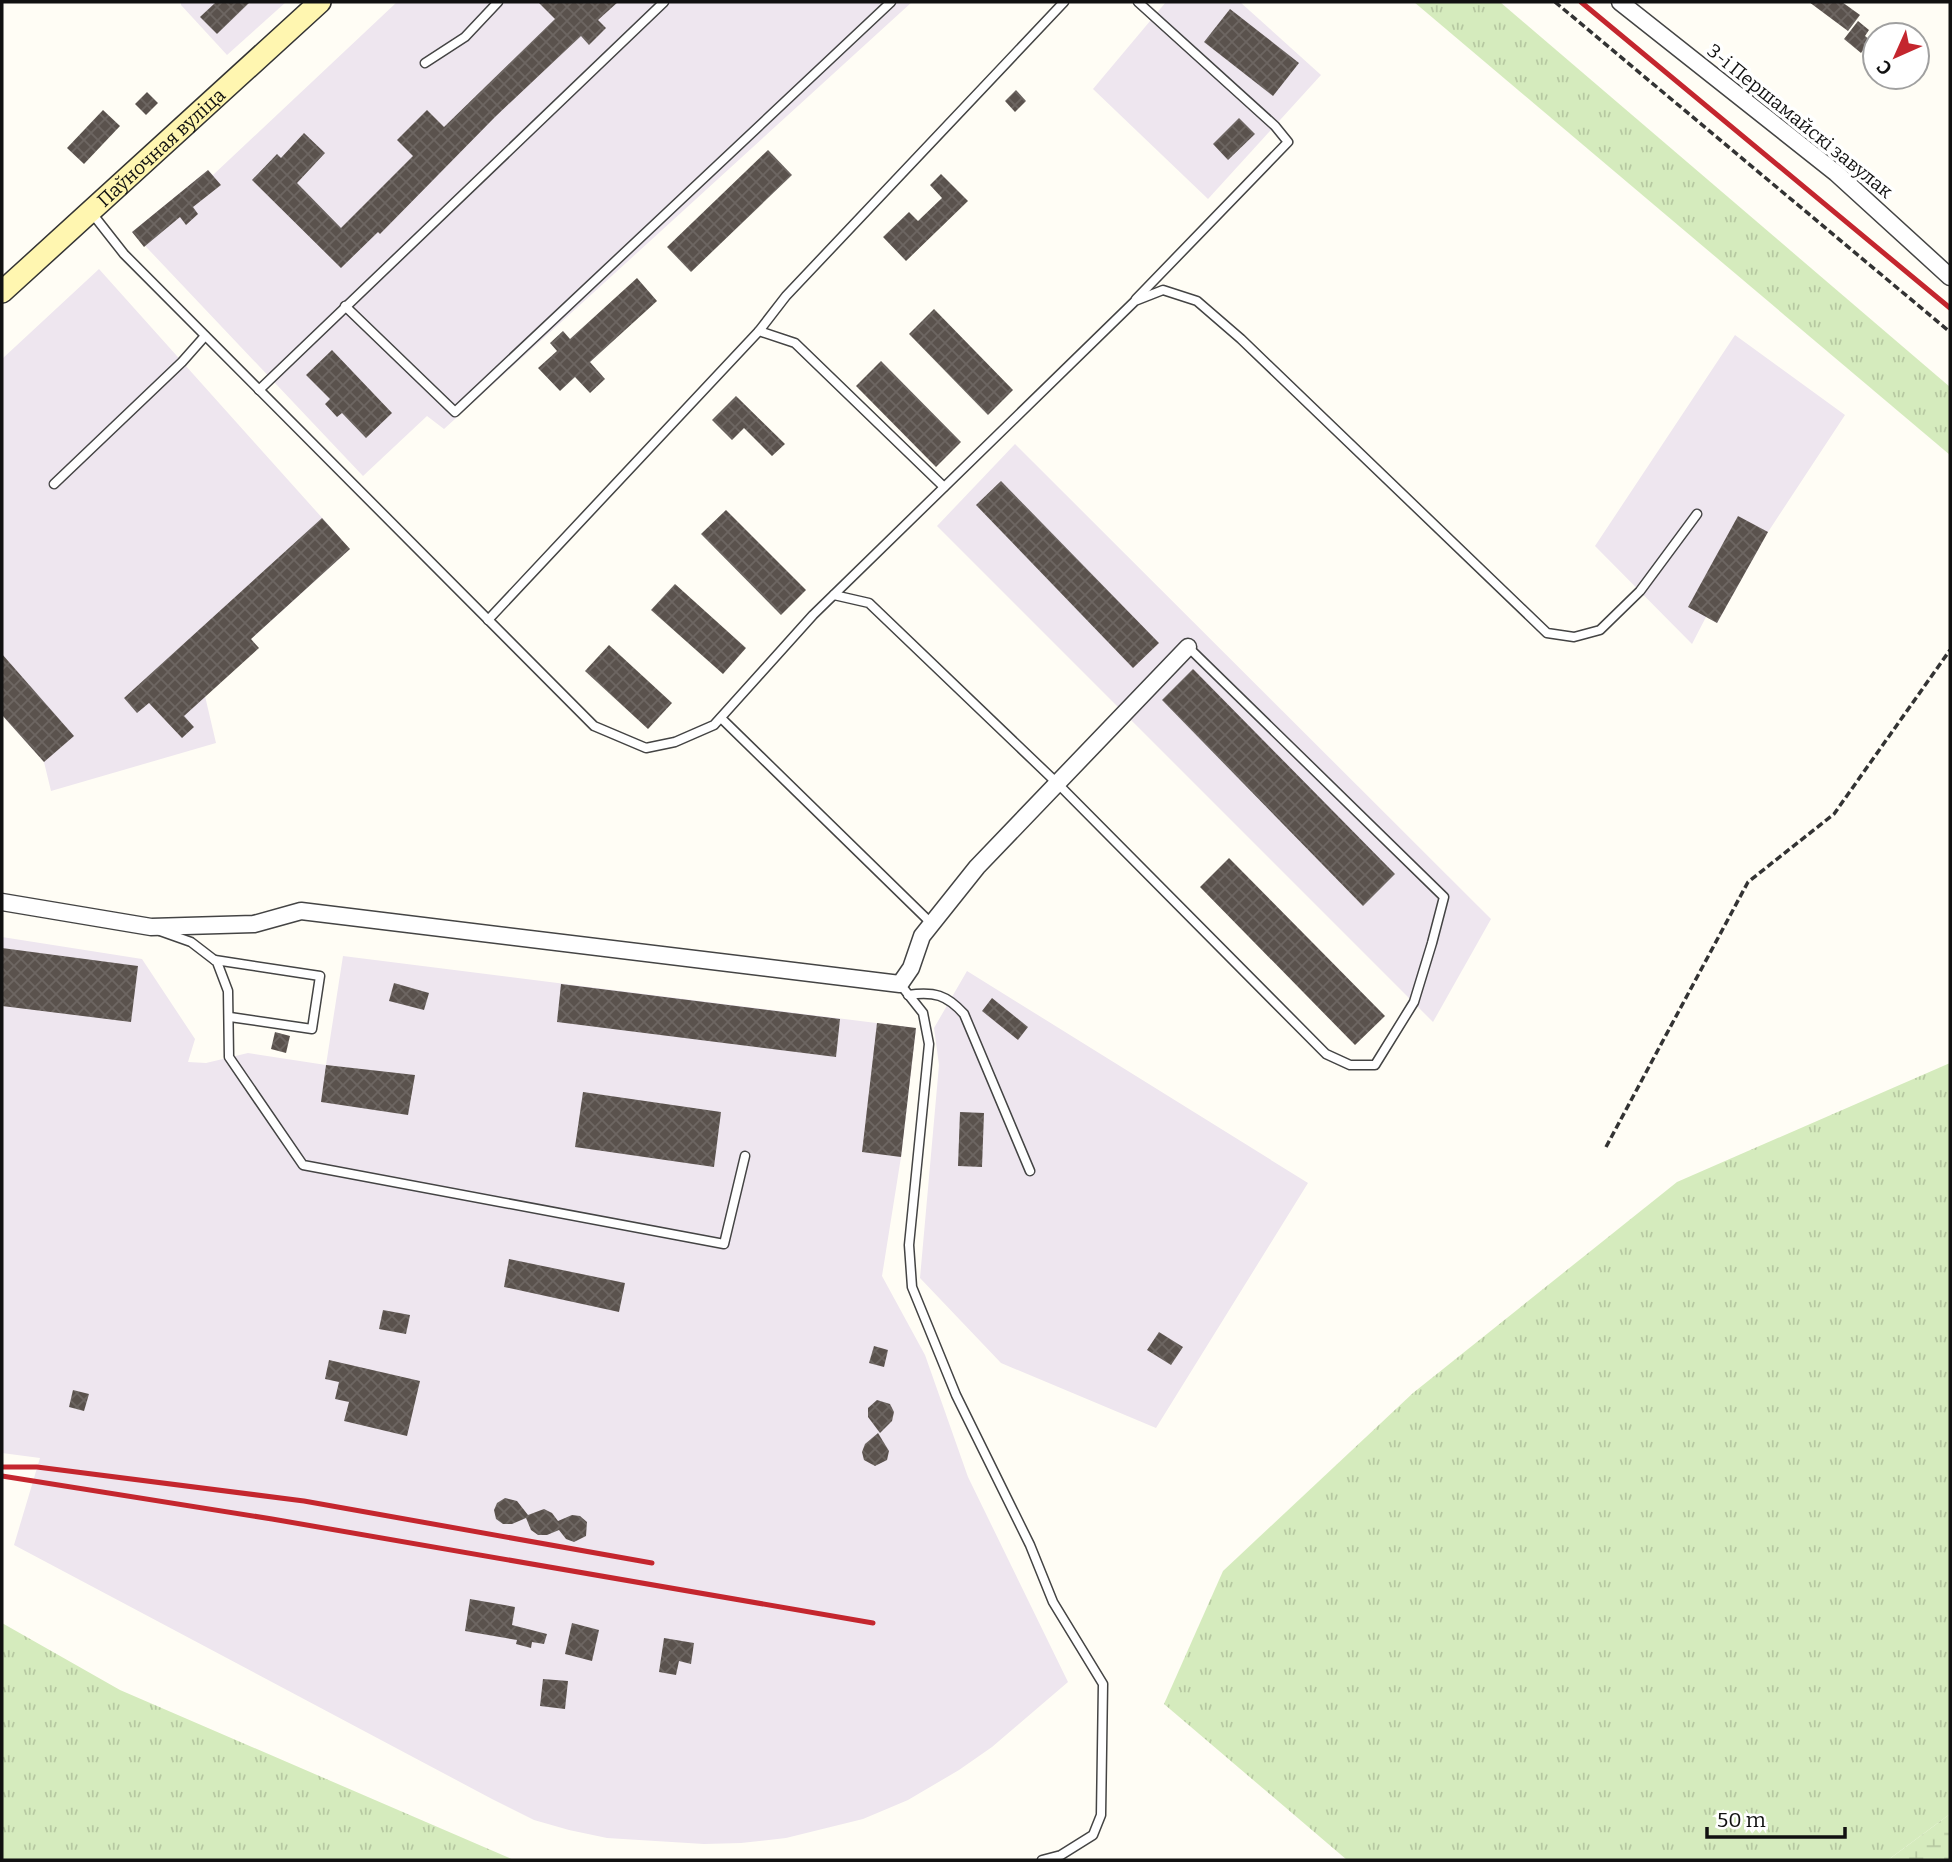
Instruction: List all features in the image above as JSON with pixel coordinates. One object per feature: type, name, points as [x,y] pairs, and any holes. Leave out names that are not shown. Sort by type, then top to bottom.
[{"type":"street","name":"Паўночная вуліца","points":[[2,292],[320,2]]},
{"type":"street","name":"3-і Першамайскі завулак","points":[[1620,2],[1836,173],[1950,277]]},
{"type":"street","points":[[2,902],[151,927],[254,924],[302,911],[904,989],[922,936],[977,867],[1188,647]]},
{"type":"lane","points":[[425,62],[465,37],[498,2]]},
{"type":"lane","points":[[259,390],[664,2]]},
{"type":"lane","points":[[345,306],[455,412],[891,2]]},
{"type":"lane","points":[[488,620],[759,331],[786,296],[1064,2]]},
{"type":"lane","points":[[90,212],[124,254],[594,726],[646,748],[675,742],[715,725],[834,596],[1135,301],[1288,142],[1275,126],[1138,2]]},
{"type":"lane","points":[[1135,301],[1164,290],[1197,301],[1241,339],[1547,633],[1574,637],[1600,630],[1640,591],[1697,514]]},
{"type":"lane","points":[[759,331],[795,343],[944,488]]},
{"type":"lane","points":[[54,484],[182,362],[205,336]]},
{"type":"lane","points":[[834,596],[869,603],[1058,783],[1326,1054],[1350,1065],[1375,1065],[1414,1002],[1444,897],[1188,647]]},
{"type":"lane","points":[[721,718],[932,924]]},
{"type":"lane","points":[[151,927],[191,942],[215,960],[320,976],[312,1029],[230,1017]]},
{"type":"lane","points":[[215,960],[228,990],[229,1057],[303,1165],[724,1244],[744,1156]]},
{"type":"lane","points":[[904,989],[950,999],[964,1014],[1030,1171]]},
{"type":"lane","points":[[904,989],[923,1013],[929,1044],[909,1245],[912,1287],[956,1395],[1030,1545],[1053,1602],[1103,1684],[1101,1815],[1094,1835],[1061,1855],[1042,1860]]},
{"type":"path","points":[[1555,2],[1950,332]]},
{"type":"path","points":[[1606,1147],[1748,882],[1833,814],[1950,650]]},
{"type":"shaded area","points":[[181,2],[286,2],[227,55]]},
{"type":"shaded area","points":[[397,2],[912,2],[444,429],[427,416],[363,476],[132,232],[208,170],[213,175]]},
{"type":"shaded area","points":[[1166,2],[1240,2],[1321,75],[1208,199],[1093,89]]},
{"type":"shaded area","points":[[99,269],[350,549],[251,639],[205,696],[216,743],[51,791],[44,762],[2,715],[2,359]]},
{"type":"shaded area","points":[[1735,335],[1845,415],[1768,532],[1717,623],[1706,617],[1692,644],[1595,546]]},
{"type":"shaded area","points":[[1015,444],[1491,919],[1433,1022],[937,526]]},
{"type":"shaded area","points":[[2,937],[142,959],[195,1039],[188,1062],[206,1063],[248,1053],[326,1065],[343,956],[916,1028],[901,1157],[882,1276],[925,1355],[968,1477],[1068,1682],[992,1747],[959,1770],[908,1800],[863,1819],[786,1838],[741,1843],[704,1844],[607,1838],[534,1820],[14,1545],[40,1458],[2,1453]]},
{"type":"shaded area","points":[[967,971],[1308,1183],[1156,1428],[1001,1363],[920,1278],[939,1065],[934,1028]]},
{"type":"green space","points":[[1414,2],[1500,2],[1950,387],[1950,455]]},
{"type":"green space","points":[[1950,1063],[1950,1814],[1888,1860],[1347,1860],[1164,1704],[1223,1571],[1413,1393],[1677,1182]]},
{"type":"green space","points":[[2,1623],[120,1690],[514,1860],[2,1860]]},
{"type":"green space","points":[[1950,1814],[1950,1860],[1888,1860]]},
{"type":"building","points":[[216,2],[250,2],[217,34],[200,17]]},
{"type":"building","points":[[538,2],[618,2],[598,20],[606,28],[589,45],[581,36],[495,117],[380,234],[378,232],[341,268],[252,180],[277,154],[281,158],[304,133],[325,153],[297,183],[341,228],[413,156],[397,140],[427,110],[444,127],[555,19]]},
{"type":"building","points":[[1809,2],[1842,2],[1860,15],[1848,31]]},
{"type":"building","points":[[1230,9],[1299,63],[1273,96],[1204,42]]},
{"type":"building","points":[[1858,21],[1861,23],[1861,53],[1844,39]]},
{"type":"building","points":[[1016,90],[1026,101],[1015,112],[1005,101]]},
{"type":"building","points":[[147,92],[158,103],[146,115],[135,104]]},
{"type":"building","points":[[103,110],[120,126],[84,164],[67,148]]},
{"type":"building","points":[[1239,118],[1255,134],[1228,160],[1213,144]]},
{"type":"building","points":[[768,150],[792,175],[691,272],[667,247]]},
{"type":"building","points":[[208,170],[221,185],[193,207],[198,214],[186,225],[180,217],[144,247],[132,232]]},
{"type":"building","points":[[941,174],[968,201],[906,261],[883,237],[909,212],[918,221],[942,198],[930,185]]},
{"type":"building","points":[[637,278],[657,301],[590,362],[605,379],[590,393],[575,377],[560,391],[538,368],[557,351],[550,343],[563,331],[570,339]]},
{"type":"building","points":[[934,309],[1013,390],[988,415],[909,334]]},
{"type":"building","points":[[332,350],[392,413],[366,438],[342,413],[337,417],[325,404],[330,399],[306,375]]},
{"type":"building","points":[[881,361],[961,442],[936,467],[856,386]]},
{"type":"building","points":[[736,396],[785,444],[772,456],[744,428],[732,440],[712,420]]},
{"type":"building","points":[[1001,481],[1159,643],[1133,668],[976,505]]},
{"type":"building","points":[[726,510],[806,590],[781,615],[701,534]]},
{"type":"building","points":[[1738,516],[1768,532],[1717,623],[1688,607]]},
{"type":"building","points":[[322,518],[350,549],[251,639],[259,648],[184,716],[194,727],[182,738],[149,703],[137,713],[124,698]]},
{"type":"building","points":[[675,584],[746,648],[723,674],[651,610]]},
{"type":"building","points":[[609,645],[672,703],[648,729],[585,671]]},
{"type":"building","points":[[2,654],[74,736],[44,762],[2,715]]},
{"type":"building","points":[[1193,669],[1395,874],[1363,906],[1162,700]]},
{"type":"building","points":[[1229,858],[1385,1016],[1355,1045],[1200,887]]},
{"type":"building","points":[[2,948],[138,966],[131,1022],[2,1006]]},
{"type":"building","points":[[394,983],[429,993],[424,1010],[389,1001]]},
{"type":"building","points":[[561,984],[840,1019],[836,1057],[557,1022]]},
{"type":"building","points":[[992,998],[1028,1027],[1018,1040],[982,1011]]},
{"type":"building","points":[[877,1023],[916,1028],[901,1157],[862,1152]]},
{"type":"building","points":[[275,1032],[290,1036],[286,1053],[271,1049]]},
{"type":"building","points":[[326,1065],[415,1075],[408,1115],[321,1102]]},
{"type":"building","points":[[583,1092],[721,1112],[714,1167],[575,1147]]},
{"type":"building","points":[[960,1112],[984,1113],[982,1167],[958,1166]]},
{"type":"building","points":[[509,1259],[625,1283],[619,1312],[504,1287]]},
{"type":"building","points":[[383,1310],[410,1315],[406,1334],[379,1329]]},
{"type":"building","points":[[1159,1332],[1183,1347],[1171,1365],[1147,1350]]},
{"type":"building","points":[[874,1346],[888,1350],[884,1367],[869,1363]]},
{"type":"building","points":[[329,1360],[420,1381],[407,1436],[344,1421],[349,1402],[335,1399],[339,1382],[325,1379]]},
{"type":"building","points":[[73,1390],[89,1394],[84,1411],[69,1407]]},
{"type":"building","points":[[877,1400],[890,1404],[894,1412],[892,1421],[880,1433],[868,1417],[868,1408]]},
{"type":"building","points":[[878,1433],[889,1451],[887,1460],[875,1466],[864,1460],[862,1452],[865,1444]]},
{"type":"building","points":[[505,1498],[517,1501],[528,1515],[544,1509],[552,1513],[558,1521],[572,1515],[580,1516],[587,1522],[586,1536],[574,1542],[566,1539],[559,1530],[538,1535],[531,1530],[526,1518],[512,1524],[503,1524],[496,1519],[494,1510],[497,1503]]},
{"type":"building","points":[[470,1599],[515,1607],[512,1625],[547,1634],[544,1644],[532,1642],[531,1648],[516,1644],[517,1640],[465,1631]]},
{"type":"building","points":[[572,1623],[599,1630],[592,1661],[565,1654]]},
{"type":"building","points":[[664,1638],[694,1643],[691,1664],[679,1661],[676,1675],[659,1672]]},
{"type":"building","points":[[543,1679],[568,1681],[565,1709],[540,1706]]},
{"type":"railway","points":[[1581,2],[1950,308]]},
{"type":"railway","points":[[2,1467],[37,1467],[304,1501],[652,1563]]},
{"type":"railway","points":[[2,1476],[272,1519],[873,1623]]}]
